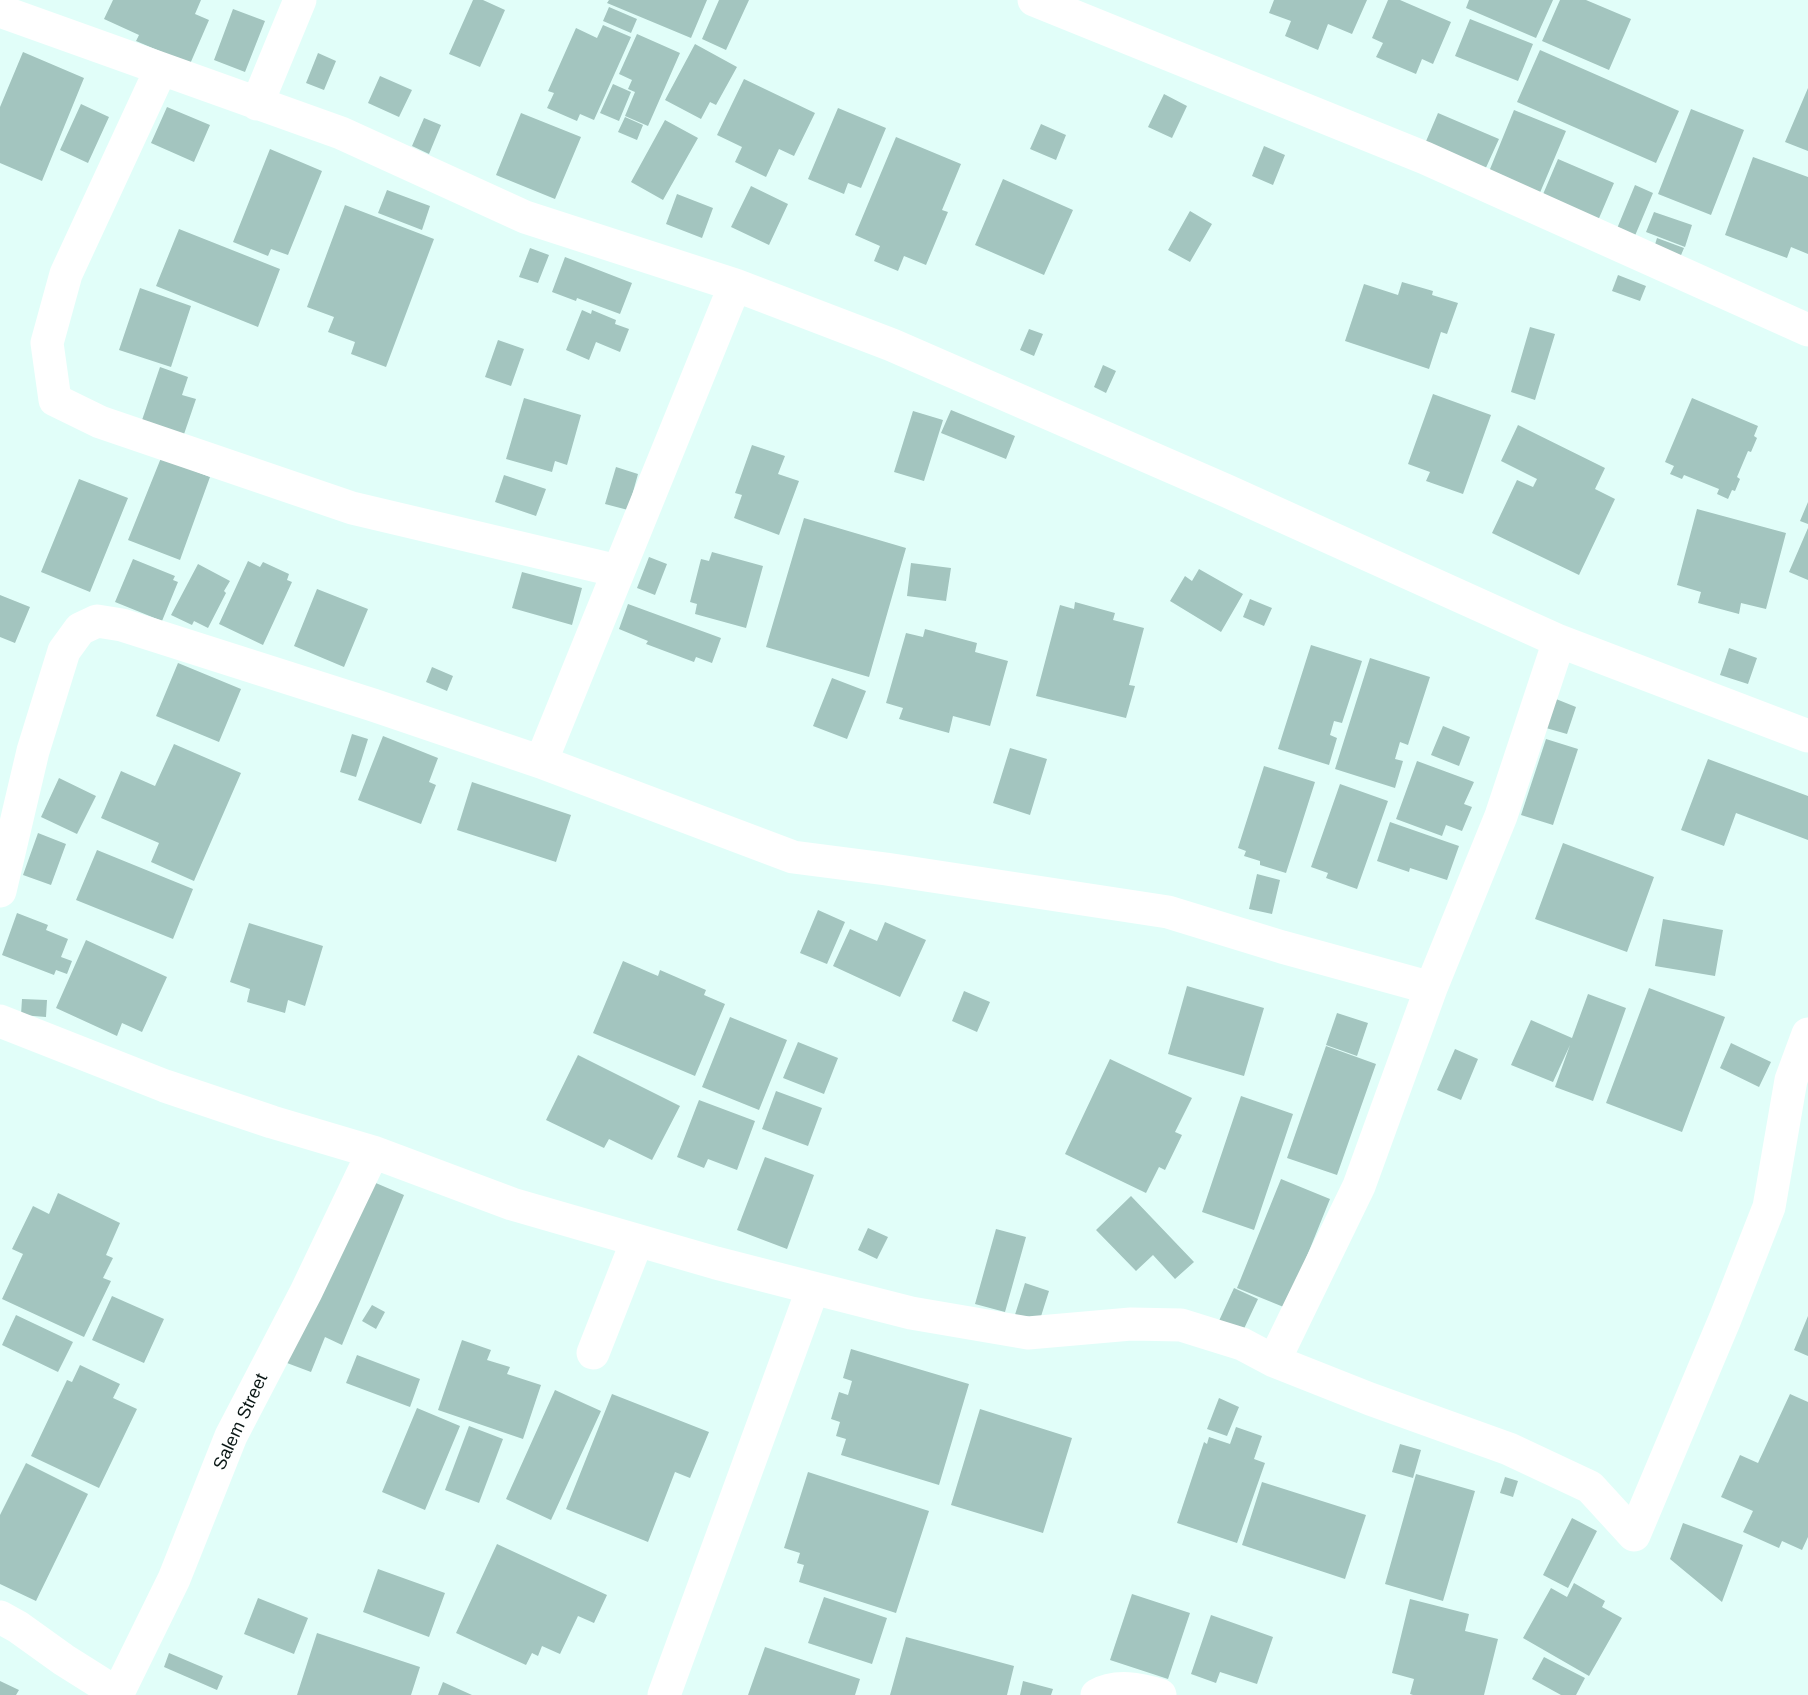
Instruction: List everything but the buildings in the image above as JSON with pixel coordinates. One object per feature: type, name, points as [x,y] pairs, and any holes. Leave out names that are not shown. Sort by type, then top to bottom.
[{"type":"street","points":[[257,104],[300,0]]},
{"type":"street","points":[[1034,0],[1425,158],[1808,330]]},
{"type":"street","points":[[0,11],[341,133],[525,217],[735,285],[892,345],[1227,491],[1559,641],[1808,736]]},
{"type":"street","points":[[161,69],[66,274],[46,343],[55,400],[100,422],[352,508],[618,571]]},
{"type":"street","points":[[541,762],[735,285]]},
{"type":"street","points":[[0,891],[33,751],[64,651],[80,629],[97,621],[132,628],[373,705],[541,762],[793,857],[1168,912],[1282,947],[1431,988]]},
{"type":"street","points":[[1274,1360],[1359,1186],[1431,988],[1501,816],[1559,641]]},
{"type":"street","points":[[0,1021],[165,1086],[272,1122],[373,1152],[512,1204],[637,1241],[813,1288],[911,1313],[1028,1333],[1131,1324],[1181,1325],[1242,1344],[1274,1360],[1370,1399],[1509,1449],[1590,1487],[1634,1535],[1725,1319],[1769,1207],[1791,1080],[1808,1034]]},
{"type":"street","name":"Salem Street","points":[[118,1694],[174,1579],[231,1436],[306,1292],[373,1152]]},
{"type":"street","points":[[593,1353],[637,1241]]},
{"type":"street","points":[[664,1695],[813,1288]]},
{"type":"street","points":[[0,1617],[118,1694]]},
{"type":"street","points":[[1097,1695],[1105,1690],[1138,1688],[1160,1695]]}]
